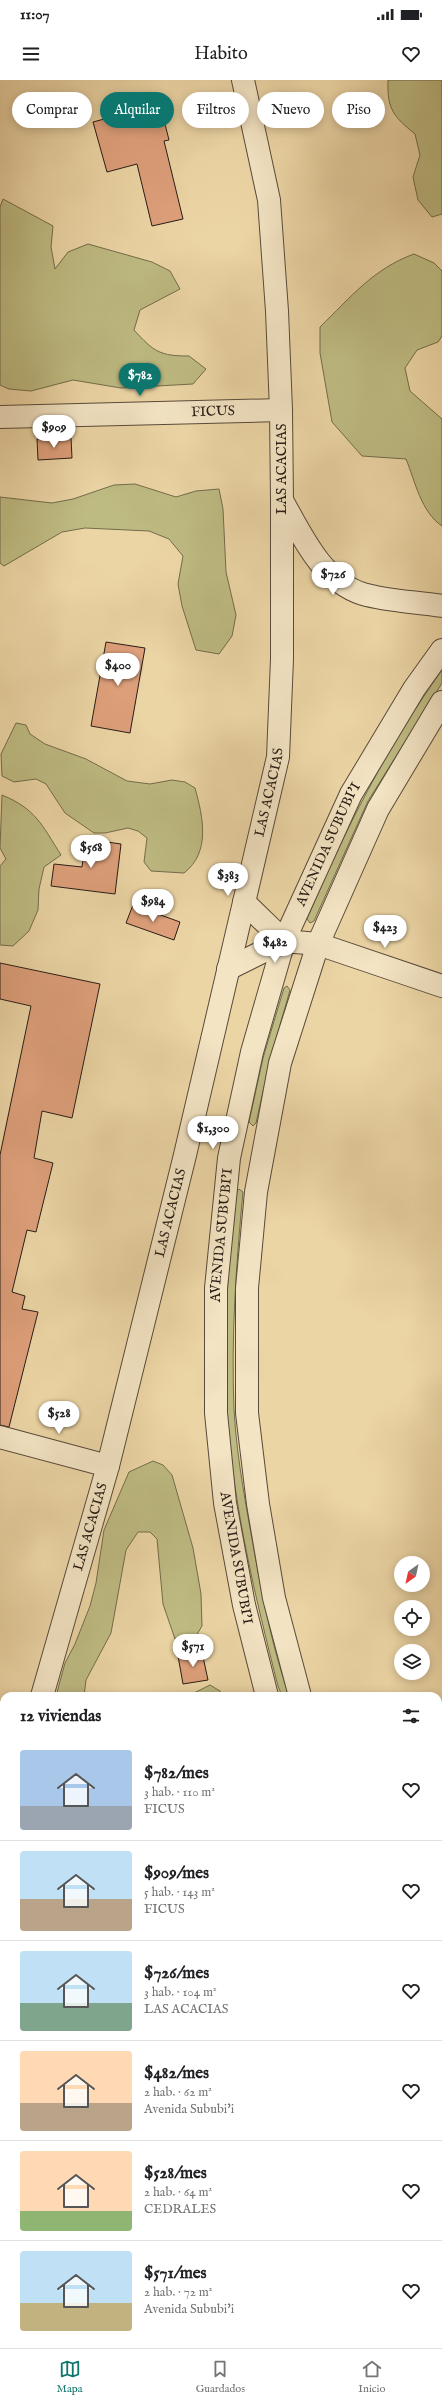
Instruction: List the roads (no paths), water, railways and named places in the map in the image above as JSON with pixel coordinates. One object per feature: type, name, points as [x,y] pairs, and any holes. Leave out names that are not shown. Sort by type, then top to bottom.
[{"type":"street","name":"LAS ACACIAS","points":[[43,1692],[108,1466],[278,757],[282,659],[281,410],[269,200],[243,80]]},
{"type":"street","name":"FICUS","points":[[0,418],[281,410]]},
{"type":"street","points":[[282,500],[306,543],[330,575],[363,594],[442,606]]},
{"type":"street","name":"AVENIDA SUBUBI'I","points":[[266,1692],[244,1605],[225,1503],[216,1413],[215,1334],[219,1238],[228,1158],[252,1052],[284,941],[352,794],[414,689],[442,650]]},
{"type":"street","name":"AVENIDA SUBUBI'I","points":[[299,1692],[274,1598],[258,1504],[247,1413],[247,1288],[256,1192],[280,1063],[318,944],[378,809],[442,702]]},
{"type":"street","points":[[244,902],[284,941]]},
{"type":"street","points":[[228,969],[284,941],[318,944],[442,986]]},
{"type":"street","points":[[0,1436],[108,1466]]}]
